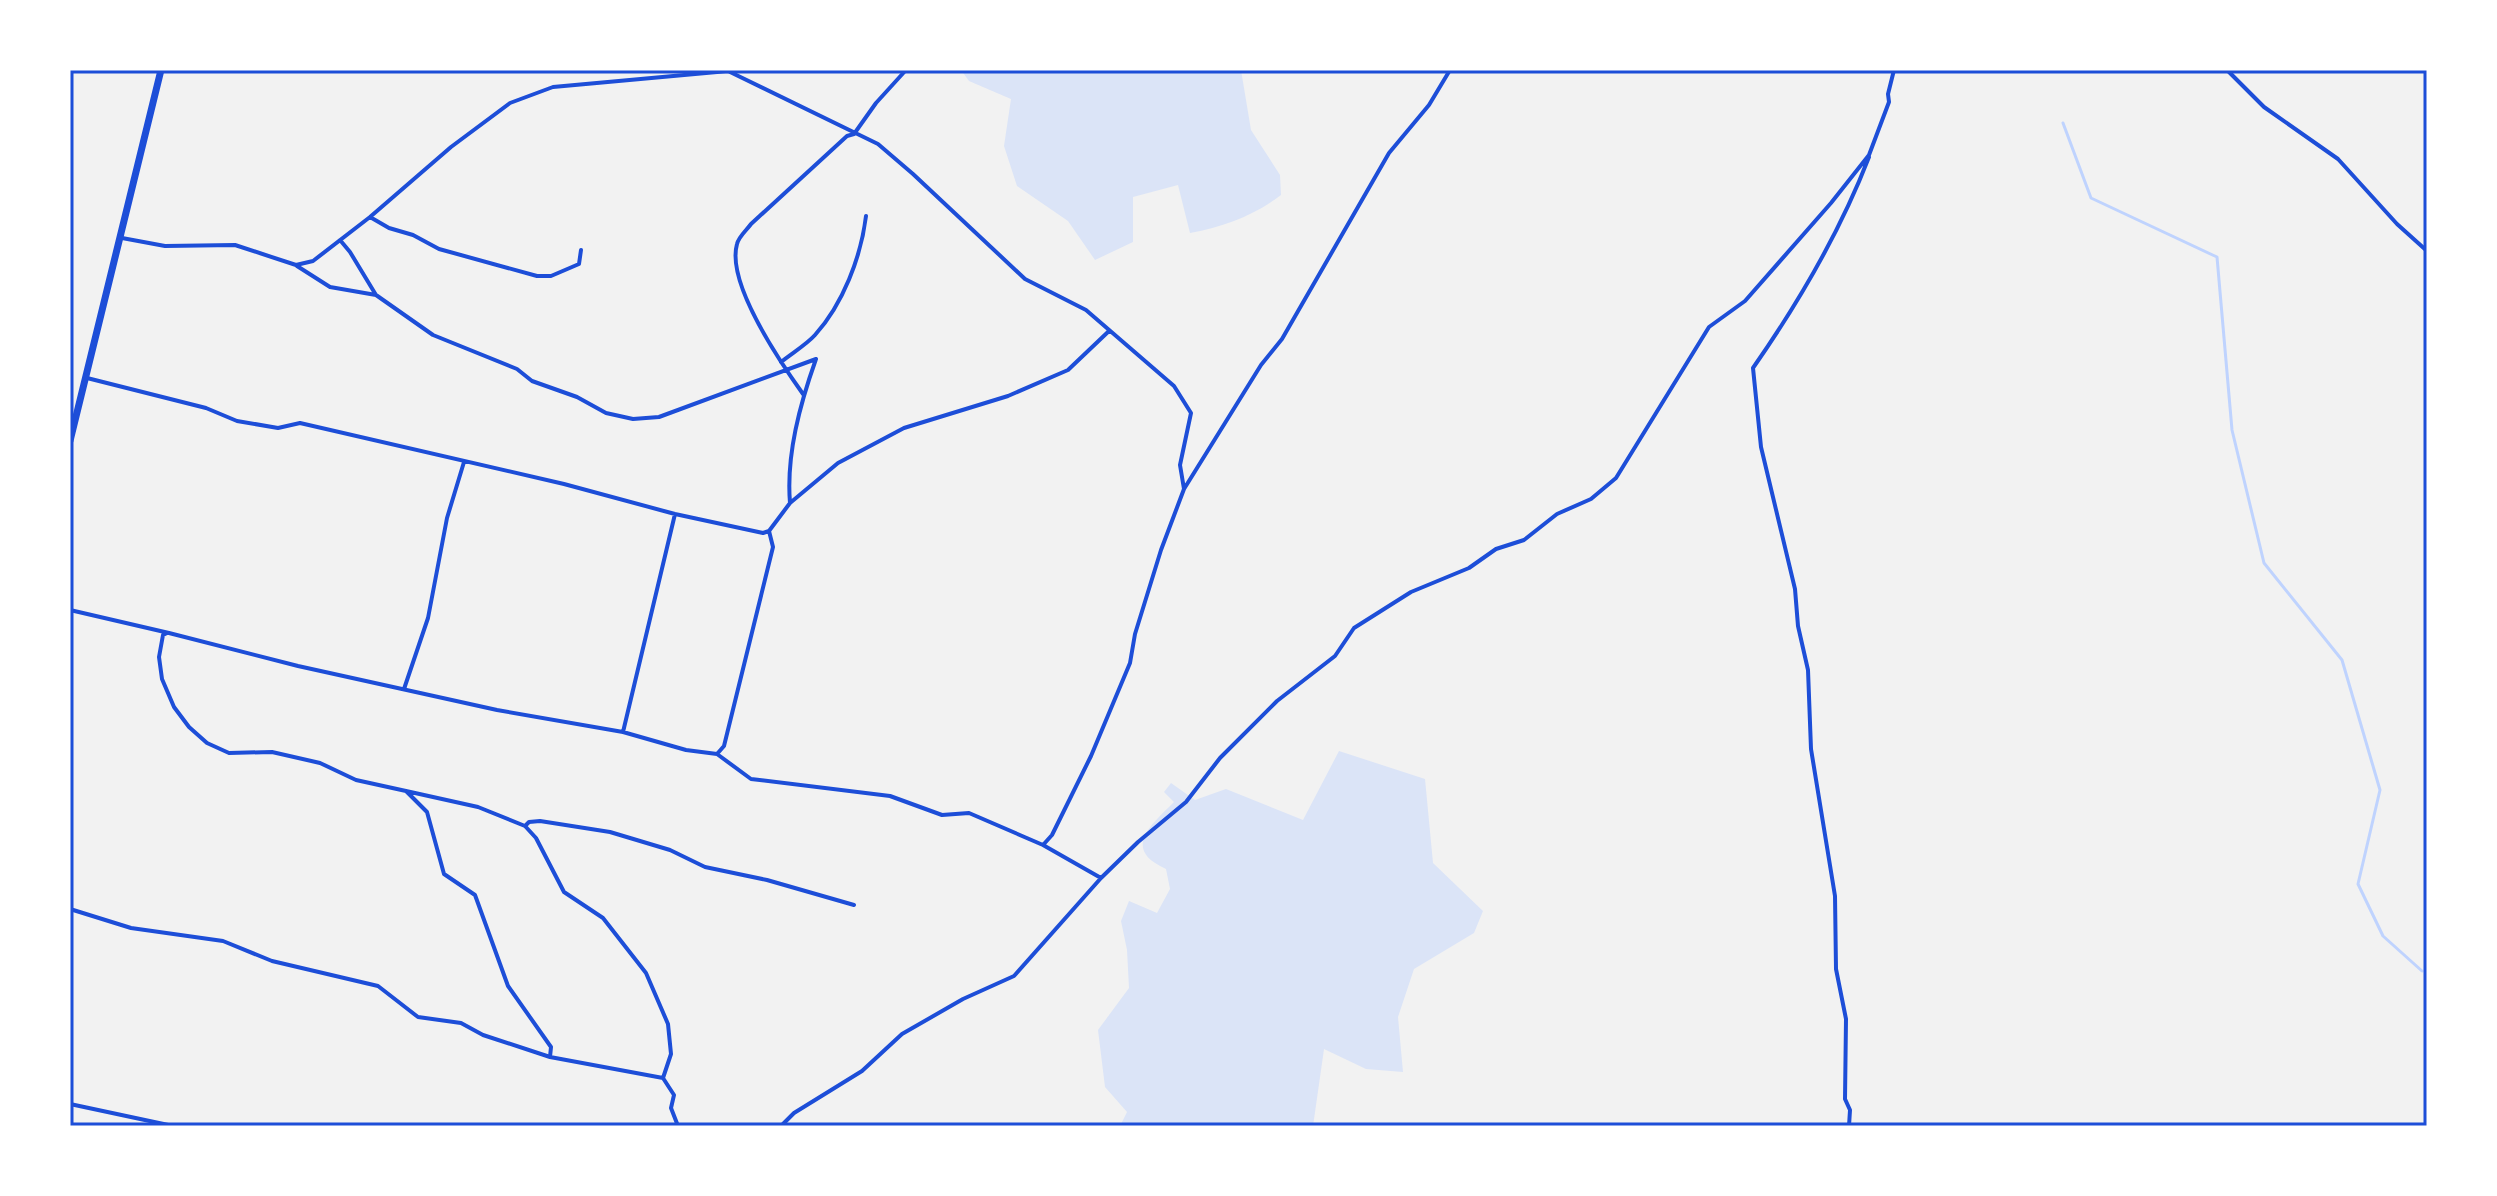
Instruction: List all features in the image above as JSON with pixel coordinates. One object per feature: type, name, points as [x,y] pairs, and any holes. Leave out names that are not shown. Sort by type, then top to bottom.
[{"type":"highway","points":[[70,441],[161,70]]},
{"type":"street","points":[[296,265],[313,261],[451,147],[510,103],[553,87],[742,70]]},
{"type":"street","points":[[803,394],[754,315],[738,275],[736,247],[751,224],[847,136],[854,134],[876,103],[906,70]]},
{"type":"street","points":[[1043,845],[1052,835],[1091,756],[1130,663],[1135,634],[1161,550],[1184,489],[1261,365],[1282,339],[1389,153],[1429,105],[1450,70]]},
{"type":"street","points":[[1849,1126],[1850,1110],[1845,1099],[1846,1019],[1836,969],[1835,896],[1811,749],[1808,670],[1798,626],[1795,589],[1761,447],[1753,368],[1792,313],[1854,196],[1889,102],[1894,70]]},
{"type":"street","points":[[2227,70],[2264,107],[2338,159],[2397,224],[2427,251]]},
{"type":"street","points":[[728,71],[878,144],[1025,279],[1086,310],[1174,386],[1191,413],[1180,465],[1184,489]]},
{"type":"street","points":[[781,1126],[794,1113],[862,1071],[902,1034],[963,999],[1014,976],[1101,878],[1186,802],[1220,758],[1277,701],[1335,656],[1354,628],[1411,592],[1469,568],[1496,549],[1524,540],[1557,514],[1605,490],[1616,478],[1709,327],[1745,301],[1869,155]]},
{"type":"street","points":[[781,362],[814,337],[830,314],[844,289],[863,238],[866,216]]},
{"type":"street","points":[[370,217],[439,249],[537,276],[551,276],[579,264],[581,250]]},
{"type":"street","points":[[119,237],[165,246],[235,245],[296,265],[330,287],[376,295]]},
{"type":"street","points":[[340,240],[376,295],[433,335],[517,369],[543,386],[564,392],[606,413],[622,417],[659,417],[816,359],[803,394],[788,479],[790,503]]},
{"type":"street","points":[[85,377],[206,408],[237,421],[278,428],[300,423],[763,533],[769,531],[790,503],[838,463],[904,428],[1008,396],[1068,370],[1109,331]]},
{"type":"street","points":[[404,689],[428,618],[447,518],[464,462]]},
{"type":"street","points":[[623,732],[675,514]]},
{"type":"street","points":[[717,754],[724,746],[773,547],[769,531]]},
{"type":"street","points":[[70,610],[298,666],[542,719],[623,732],[686,750],[717,754],[751,779],[890,796],[942,815],[969,813],[1043,845],[1101,878]]},
{"type":"street","points":[[169,633],[163,635],[160,643],[162,679],[174,707],[189,727],[207,743],[229,753],[272,752],[320,763],[356,780],[478,807],[525,826],[536,838],[564,892],[603,918],[646,973],[668,1024],[671,1054],[663,1078]]},
{"type":"street","points":[[406,791],[427,812],[444,874],[475,895],[508,986],[551,1047],[550,1057]]},
{"type":"street","points":[[525,826],[529,822],[540,821],[610,832],[670,850],[705,867],[767,880],[854,905]]},
{"type":"street","points":[[70,909],[131,928],[223,941],[272,961],[378,986],[418,1017],[461,1023],[483,1035],[550,1057],[663,1078],[674,1095],[671,1108],[678,1126]]},
{"type":"street","points":[[70,1104],[173,1126]]},
{"type":"shaded area","points":[[961,70],[1241,70],[1251,130],[1280,175],[1281,195],[1238,219],[1190,233],[1178,185],[1133,197],[1133,242],[1095,260],[1068,221],[1017,186],[1004,146],[1011,99],[969,81]]},
{"type":"shaded area","points":[[1339,751],[1425,779],[1433,863],[1483,911],[1474,933],[1414,969],[1398,1017],[1403,1072],[1366,1069],[1324,1049],[1313,1126],[1120,1126],[1127,1112],[1105,1087],[1098,1030],[1129,988],[1127,950],[1121,921],[1129,901],[1157,913],[1170,889],[1166,869],[1152,861],[1143,845],[1149,828],[1174,802],[1164,792],[1171,783],[1195,800],[1226,789],[1303,820]]},
{"type":"waterway","points":[[2063,123],[2091,198],[2217,257],[2232,430],[2264,563],[2342,660],[2380,790],[2358,884],[2383,936],[2422,971]]}]
